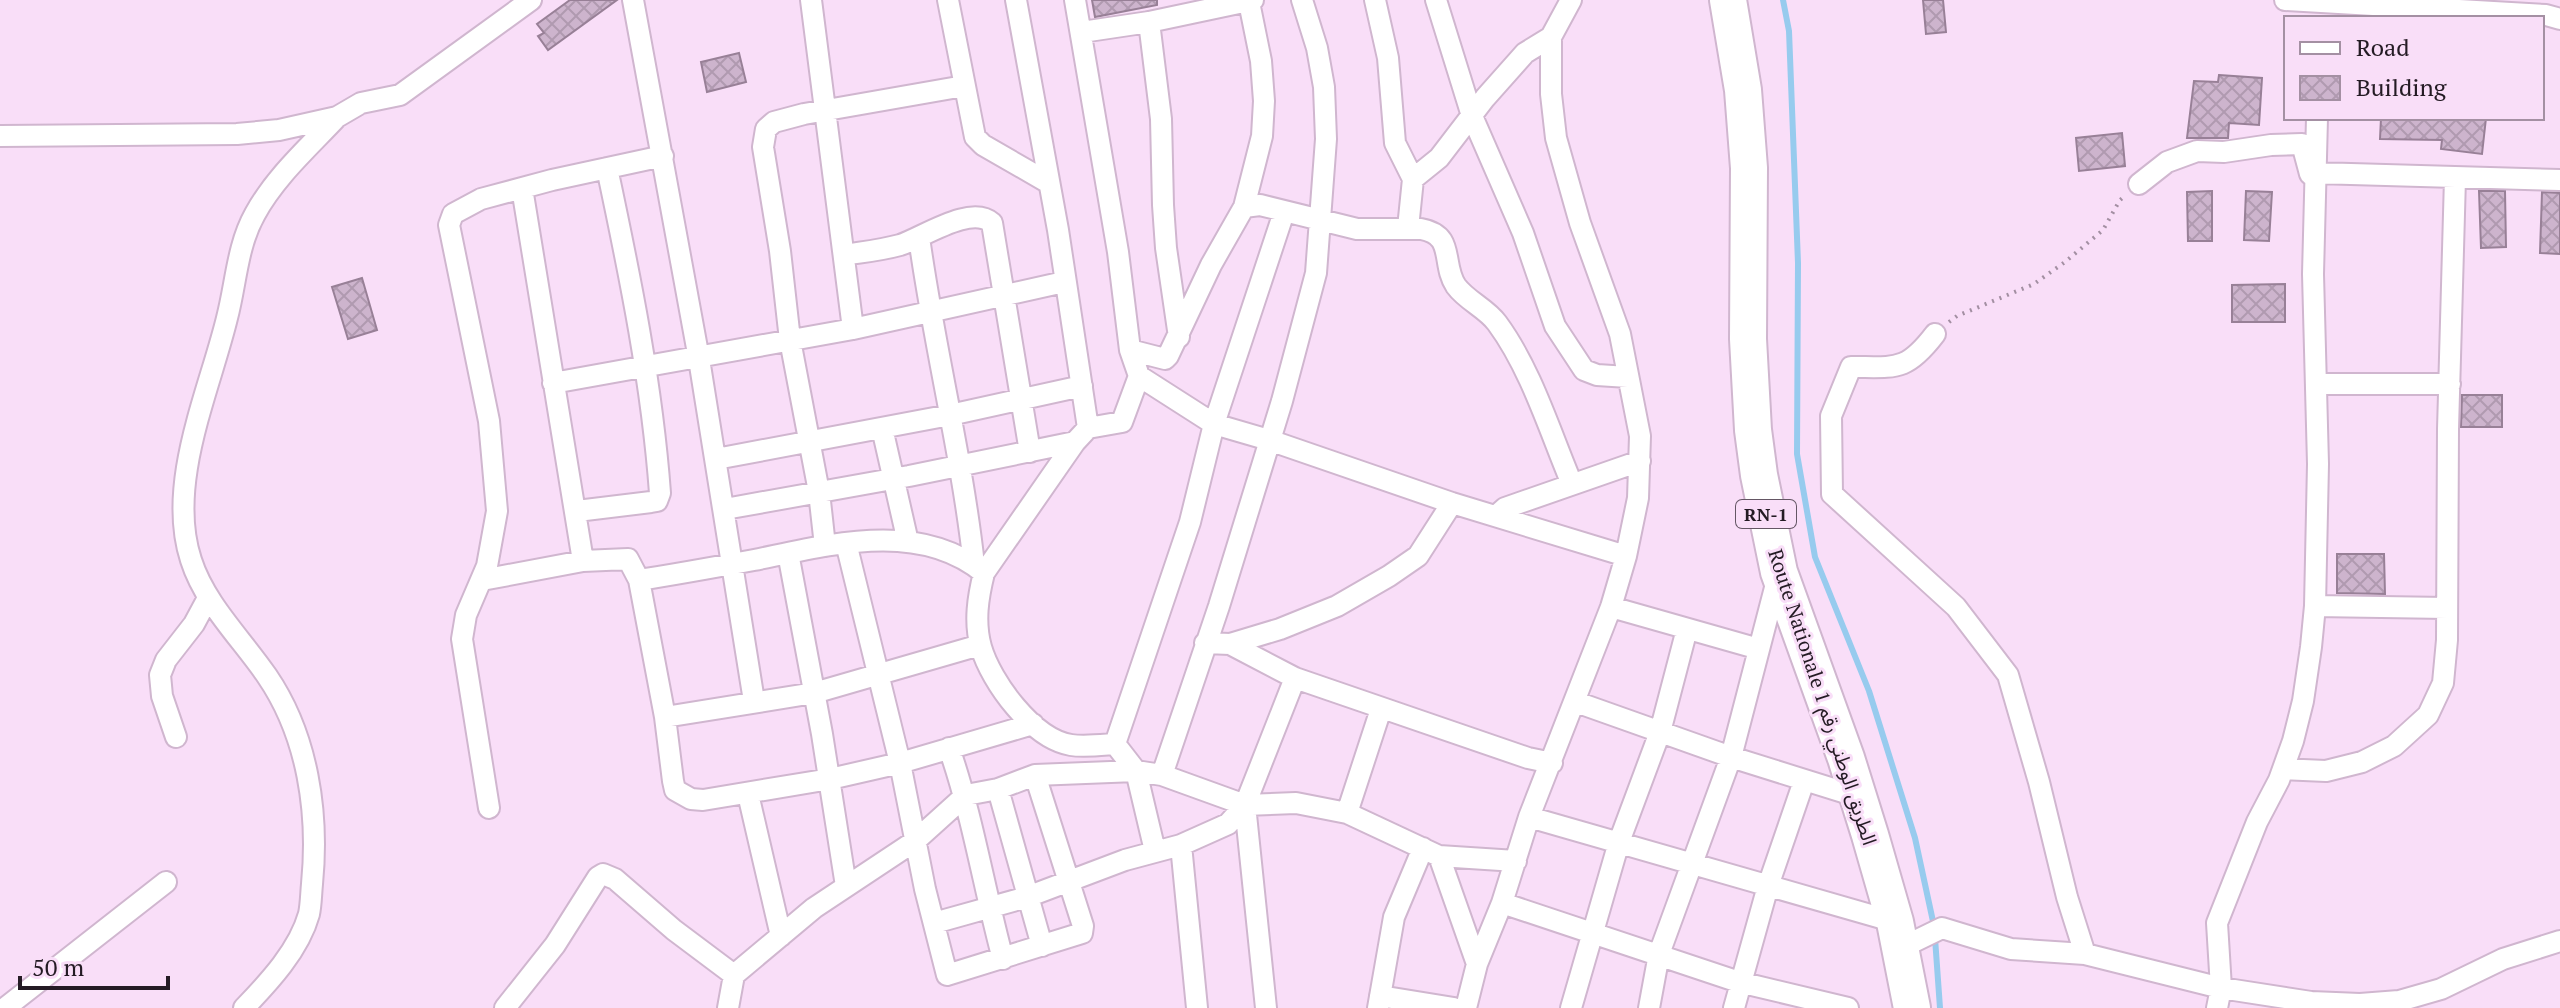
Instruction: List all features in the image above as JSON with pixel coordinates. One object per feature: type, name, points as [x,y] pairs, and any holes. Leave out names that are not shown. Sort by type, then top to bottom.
[{"type":"highway","name":"Route Nationale الطريق الوطني رقم 1","points":[[1728,0],[1743,90],[1749,168],[1748,339],[1753,430],[1766,518],[1779,572],[1859,797],[1898,935],[1912,1008]]},
{"type":"street","points":[[0,136],[237,134],[279,130],[337,117],[361,103],[400,95],[531,0]]},
{"type":"street","points":[[633,0],[725,509],[754,701]]},
{"type":"street","points":[[811,0],[853,329]]},
{"type":"street","points":[[948,0],[975,137],[983,145],[1049,183]]},
{"type":"street","points":[[979,569],[1081,435],[1082,386],[1016,0]]},
{"type":"street","points":[[1075,0],[1118,252],[1130,350],[1139,376],[1214,424],[1452,503],[1626,556]]},
{"type":"street","points":[[1162,775],[1219,606],[1316,273],[1326,139],[1324,87],[1317,48],[1302,0]]},
{"type":"street","points":[[1375,0],[1388,58],[1395,143],[1413,179],[1408,228]]},
{"type":"street","points":[[1436,0],[1472,116],[1523,233],[1555,326],[1584,370],[1597,375],[1628,377]]},
{"type":"street","points":[[1466,1008],[1477,964],[1502,903],[1529,817],[1611,607],[1638,498],[1640,436],[1620,334],[1580,223],[1556,138],[1551,94],[1551,37],[1571,0]]},
{"type":"street","points":[[2285,0],[2319,10],[2546,15],[2560,19]]},
{"type":"street","points":[[1082,32],[1251,1],[1261,61],[1264,101],[1262,136],[1244,207],[1211,265],[1179,337],[1165,359],[1130,350]]},
{"type":"street","points":[[1149,22],[1161,119],[1166,248],[1179,337]]},
{"type":"street","points":[[1413,179],[1439,158],[1485,98],[1525,53],[1551,37]]},
{"type":"street","points":[[825,546],[819,492],[790,340],[763,139],[766,129],[774,122],[804,114],[964,86]]},
{"type":"street","points":[[244,1008],[293,948],[309,914],[315,819],[308,777],[293,728],[269,679],[208,598],[191,562],[182,528],[183,500],[188,465],[243,245],[254,216],[265,198],[337,117]]},
{"type":"street","points":[[2219,998],[2217,923],[2257,822],[2283,769],[2303,701],[2315,606],[2317,384],[2313,274],[2317,120]]},
{"type":"street","points":[[2139,184],[2167,162],[2197,151],[2224,152],[2302,144],[2316,182]]},
{"type":"street","points":[[489,808],[462,639],[466,615],[482,580],[494,534],[496,485],[489,421],[449,225],[453,214],[481,199],[663,156]]},
{"type":"street","points":[[577,511],[651,502],[660,498],[656,433],[607,168]]},
{"type":"street","points":[[2316,182],[2455,178],[2560,180]]},
{"type":"street","points":[[2283,769],[2326,771],[2362,762],[2394,746],[2428,715],[2443,683],[2455,178]]},
{"type":"street","points":[[522,188],[583,561]]},
{"type":"street","points":[[1244,207],[1260,205],[1357,229],[1408,228],[1431,231],[1439,236],[1445,244],[1452,279],[1458,290],[1488,312],[1507,338],[1527,377],[1572,484]]},
{"type":"street","points":[[1115,744],[1190,522],[1214,424],[1284,212]]},
{"type":"street","points":[[844,255],[898,245],[940,226],[976,216],[986,217],[992,223],[1030,452]]},
{"type":"street","points":[[919,237],[929,312],[979,569],[980,645],[1005,692],[1024,717],[1044,733],[1070,745],[1115,744]]},
{"type":"street","points":[[553,383],[853,329],[1064,282]]},
{"type":"street","points":[[1935,334],[1917,357],[1896,367],[1851,367],[1831,416],[1832,494],[1956,607],[2008,675],[2085,954]]},
{"type":"street","points":[[725,509],[1030,452],[1122,422],[1139,376]]},
{"type":"street","points":[[2317,384],[2450,384]]},
{"type":"street","points":[[716,459],[950,415],[1082,386]]},
{"type":"street","points":[[882,428],[908,542]]},
{"type":"street","points":[[1496,516],[1505,508],[1640,461]]},
{"type":"street","points":[[1205,643],[1230,644],[1280,629],[1337,606],[1418,556],[1452,503]]},
{"type":"street","points":[[639,580],[825,546],[886,540],[931,546],[979,569]]},
{"type":"street","points":[[846,543],[900,763],[947,975],[1082,933],[1083,926],[1035,775]]},
{"type":"street","points":[[788,553],[830,779],[846,886]]},
{"type":"street","points":[[482,580],[583,561],[628,559],[639,580],[665,717],[675,790],[691,799],[748,794],[830,779],[900,763],[1033,724]]},
{"type":"street","points":[[1649,1008],[1659,954],[1731,757],[1779,572]]},
{"type":"street","points":[[176,737],[162,696],[160,675],[166,660],[194,624],[208,598]]},
{"type":"street","points":[[2315,606],[2447,608]]},
{"type":"street","points":[[1611,607],[1759,649]]},
{"type":"street","points":[[1571,1008],[1619,842],[1660,732],[1687,629]]},
{"type":"street","points":[[1230,644],[1295,678],[1528,758],[1552,763]]},
{"type":"street","points":[[665,717],[814,693],[980,645]]},
{"type":"street","points":[[934,923],[1027,897],[1155,851],[1181,845],[1228,824],[1245,805],[1295,678]]},
{"type":"street","points":[[1576,702],[1731,757],[1859,797]]},
{"type":"street","points":[[1347,813],[1381,709]]},
{"type":"street","points":[[1115,744],[1136,771],[1155,851]]},
{"type":"street","points":[[949,748],[966,795],[1003,959]]},
{"type":"street","points":[[728,1008],[734,975],[846,886],[915,841],[966,795],[998,789],[1035,775],[1136,771],[1162,775],[1245,805],[1296,803],[1347,813],[1431,852],[1516,861]]},
{"type":"street","points":[[1734,1008],[1768,886],[1804,781]]},
{"type":"street","points":[[998,789],[1042,946]]},
{"type":"street","points":[[748,794],[781,936]]},
{"type":"street","points":[[1245,805],[1266,1008]]},
{"type":"street","points":[[1529,817],[1768,886],[1898,935],[1942,928],[2011,949],[2085,954],[2219,998],[2360,1004],[2399,1001],[2441,989],[2503,959],[2560,941]]},
{"type":"street","points":[[1181,845],[1197,1008]]},
{"type":"street","points":[[1431,852],[1477,964]]},
{"type":"street","points":[[1431,852],[1394,917],[1379,1002],[1454,1008]]},
{"type":"street","points":[[505,1008],[555,945],[592,884],[603,874],[615,879],[674,930],[734,975]]},
{"type":"street","points":[[5,1008],[166,882]]},
{"type":"street","points":[[1502,903],[1814,1005],[1848,1008]]},
{"type":"path","points":[[1935,334],[1957,316],[2034,284],[2065,262],[2103,230],[2120,200],[2139,184]]},
{"type":"building","points":[[570,0],[617,0],[548,50],[538,36],[544,33],[537,24]]},
{"type":"building","points":[[1092,0],[1157,0],[1157,5],[1095,17]]},
{"type":"building","points":[[1923,0],[1943,0],[1946,32],[1926,34]]},
{"type":"building","points":[[739,53],[746,82],[707,92],[701,62]]},
{"type":"building","points":[[2219,75],[2262,78],[2259,125],[2229,123],[2228,138],[2187,138],[2194,81],[2218,82]]},
{"type":"building","points":[[2381,120],[2486,120],[2482,154],[2441,149],[2442,140],[2380,139]]},
{"type":"building","points":[[2122,133],[2125,166],[2079,171],[2076,138]]},
{"type":"building","points":[[2212,191],[2212,241],[2188,241],[2187,192]]},
{"type":"building","points":[[2246,191],[2272,192],[2269,241],[2244,240]]},
{"type":"building","points":[[2479,191],[2505,191],[2506,247],[2481,248]]},
{"type":"building","points":[[2542,192],[2560,193],[2560,254],[2540,253]]},
{"type":"building","points":[[362,278],[377,330],[348,339],[332,287]]},
{"type":"building","points":[[2285,284],[2285,322],[2232,322],[2232,285]]},
{"type":"building","points":[[2462,395],[2502,395],[2502,427],[2461,427]]},
{"type":"building","points":[[2337,554],[2384,554],[2385,594],[2337,593]]},
{"type":"waterway","points":[[1783,0],[1789,31],[1798,263],[1797,454],[1815,557],[1869,691],[1915,838],[1934,926]]},
{"type":"waterway","points":[[1935,938],[1940,1008]]}]
